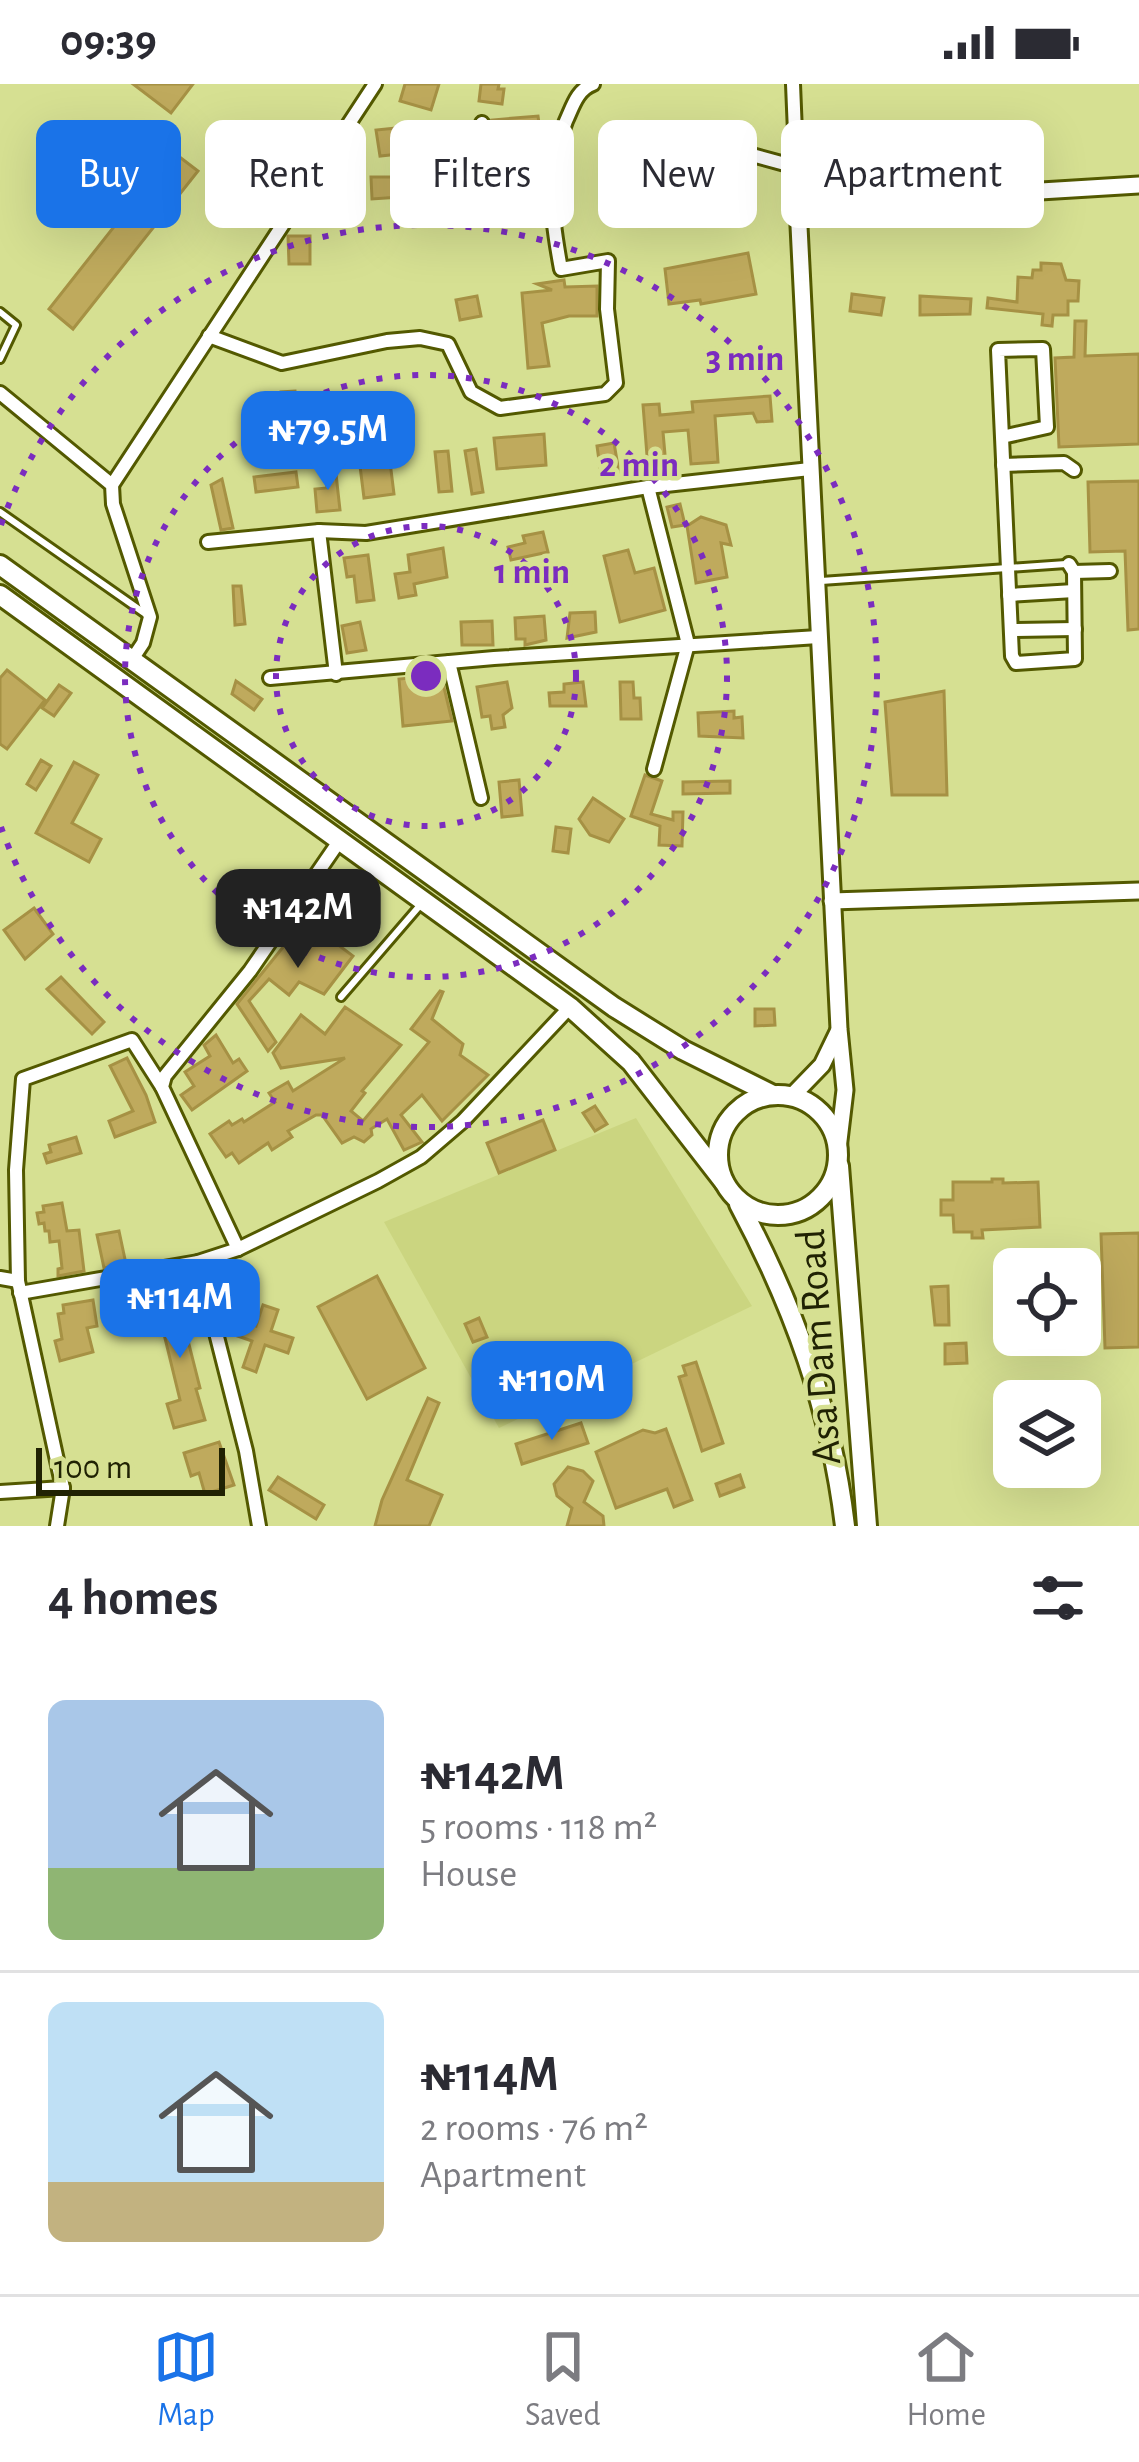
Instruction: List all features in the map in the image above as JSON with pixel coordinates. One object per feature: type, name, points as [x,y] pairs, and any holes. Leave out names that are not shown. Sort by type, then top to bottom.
[{"type":"main road","points":[[0,565],[614,1007],[683,1050],[823,1115],[838,1155],[826,1193],[799,1212],[766,1214],[737,1199],[632,1062],[570,1007],[0,596]]},
{"type":"main road","points":[[724,1182],[718,1143],[725,1125],[754,1099],[782,1095]]},
{"type":"main road","name":"Asa Dam Road","points":[[838,1155],[867,1526]]},
{"type":"main road","name":"Asa Dam Road","points":[[737,1199],[776,1275],[816,1378],[838,1465],[845,1526]]},
{"type":"street","points":[[130,661],[143,644],[150,617],[113,504],[112,484],[375,84]]},
{"type":"street","points":[[566,120],[584,87],[593,84]]},
{"type":"street","points":[[793,84],[794,120]]},
{"type":"street","points":[[1044,191],[1139,185]]},
{"type":"street","points":[[209,336],[282,363],[387,340],[420,338],[448,344],[471,392],[500,408],[605,394],[616,383],[608,261],[561,269],[554,228]]},
{"type":"street","points":[[799,228],[838,1029],[845,1090],[838,1155]]},
{"type":"street","points":[[1002,437],[1047,427],[1042,349],[998,350],[1010,630],[1016,663],[1075,659],[1071,568],[1110,571]]},
{"type":"street","points":[[0,393],[112,484]]},
{"type":"street","points":[[1004,465],[1064,463],[1074,470]]},
{"type":"street","points":[[208,542],[319,532],[366,533],[648,487],[809,469]]},
{"type":"street","points":[[648,487],[688,644],[654,769]]},
{"type":"street","points":[[319,532],[336,674]]},
{"type":"street","points":[[1009,595],[1074,591]]},
{"type":"street","points":[[1010,630],[1075,629]]},
{"type":"street","points":[[270,678],[818,638]]},
{"type":"street","points":[[449,662],[481,798]]},
{"type":"street","points":[[162,1088],[165,1076],[250,971],[340,840]]},
{"type":"street","points":[[832,901],[1139,891]]},
{"type":"street","points":[[0,1278],[19,1287],[198,1262],[238,1249],[421,1157],[464,1120],[570,1007]]},
{"type":"street","points":[[782,1095],[822,1065],[838,1029]]},
{"type":"street","points":[[57,1526],[63,1488],[19,1287],[16,1170],[23,1079],[133,1040],[162,1088],[238,1249]]},
{"type":"street","points":[[198,1262],[246,1451],[259,1526]]},
{"type":"street","points":[[0,1492],[63,1488]]},
{"type":"lane","points":[[0,312],[16,325],[0,359]]},
{"type":"lane","points":[[0,512],[150,617]]},
{"type":"lane","points":[[818,581],[1071,568]]},
{"type":"lane","points":[[341,997],[424,900]]},
{"type":"shaded area","points":[[636,1118],[752,1306],[499,1428],[384,1222]]},
{"type":"building","points":[[133,84],[193,84],[171,113]]},
{"type":"building","points":[[405,84],[439,84],[431,110],[400,101]]},
{"type":"building","points":[[481,84],[499,84],[498,89],[504,89],[502,104],[479,101]]},
{"type":"building","points":[[538,116],[539,120],[492,120]]},
{"type":"building","points":[[390,129],[390,155],[380,156],[376,130]]},
{"type":"building","points":[[181,158],[198,171],[181,192]]},
{"type":"building","points":[[371,177],[390,177],[390,198],[372,199]]},
{"type":"building","points":[[113,228],[153,228],[73,329],[49,309]]},
{"type":"building","points":[[288,236],[310,236],[310,264],[289,264]]},
{"type":"building","points":[[748,253],[756,294],[701,304],[700,300],[669,304],[665,269]]},
{"type":"building","points":[[1041,263],[1061,264],[1066,280],[1079,281],[1078,301],[1068,301],[1068,315],[1053,315],[1052,326],[1042,325],[1043,314],[987,308],[988,298],[1017,302],[1018,277],[1032,278],[1033,270],[1041,270]]},
{"type":"building","points":[[564,280],[565,287],[597,286],[597,316],[542,323],[549,366],[528,368],[522,293],[552,290],[537,284]]},
{"type":"building","points":[[852,294],[884,298],[881,315],[850,311]]},
{"type":"building","points":[[477,296],[481,316],[460,320],[456,300]]},
{"type":"building","points":[[920,296],[971,299],[970,314],[920,315]]},
{"type":"building","points":[[1075,321],[1086,321],[1085,356],[1139,354],[1139,444],[1059,447],[1055,358],[1074,357]]},
{"type":"building","points":[[295,391],[298,440],[284,441],[281,392]]},
{"type":"building","points":[[770,396],[772,421],[757,422],[753,413],[715,416],[718,462],[691,464],[688,430],[663,432],[666,466],[648,468],[643,405],[659,404],[660,415],[693,412],[692,402]]},
{"type":"building","points":[[544,434],[546,465],[497,469],[494,438]]},
{"type":"building","points":[[614,443],[619,472],[601,475],[597,446]]},
{"type":"building","points":[[476,449],[483,492],[472,494],[465,451]]},
{"type":"building","points":[[448,451],[452,491],[439,492],[435,452]]},
{"type":"building","points":[[389,454],[394,494],[364,498],[359,458]]},
{"type":"building","points":[[335,465],[340,510],[317,512],[315,489],[327,488],[325,467]]},
{"type":"building","points":[[296,472],[298,487],[256,492],[254,477]]},
{"type":"building","points":[[222,479],[233,528],[221,530],[211,485]]},
{"type":"building","points":[[1139,481],[1139,629],[1128,630],[1125,551],[1090,552],[1088,482]]},
{"type":"building","points":[[680,504],[685,525],[672,527],[667,507]]},
{"type":"building","points":[[701,517],[726,525],[731,545],[721,543],[727,577],[696,583],[687,526]]},
{"type":"building","points":[[543,532],[548,552],[511,560],[508,547],[525,543],[523,536]]},
{"type":"building","points":[[443,548],[447,577],[414,584],[416,595],[399,598],[395,574],[410,572],[408,555]]},
{"type":"building","points":[[628,550],[635,573],[654,568],[665,610],[620,622],[604,556]]},
{"type":"building","points":[[368,555],[374,600],[357,602],[354,576],[347,577],[344,558]]},
{"type":"building","points":[[233,586],[241,586],[245,624],[235,625]]},
{"type":"building","points":[[595,612],[596,632],[567,638],[570,613]]},
{"type":"building","points":[[544,616],[546,640],[525,645],[525,639],[516,639],[515,618]]},
{"type":"building","points":[[492,621],[493,645],[462,645],[461,622]]},
{"type":"building","points":[[360,622],[366,650],[347,653],[342,626]]},
{"type":"building","points":[[7,670],[45,700],[7,749],[0,744],[0,678]]},
{"type":"building","points":[[441,675],[452,721],[403,726],[399,679]]},
{"type":"building","points":[[236,681],[262,699],[254,710],[232,694]]},
{"type":"building","points":[[507,682],[512,708],[503,715],[505,727],[492,729],[490,716],[482,717],[477,687]]},
{"type":"building","points":[[583,682],[586,706],[550,706],[549,693],[564,692],[564,684]]},
{"type":"building","points":[[620,682],[633,682],[641,719],[621,719]]},
{"type":"building","points":[[59,685],[71,693],[54,716],[42,708]]},
{"type":"building","points":[[944,691],[947,795],[892,795],[885,702]]},
{"type":"building","points":[[734,711],[734,718],[742,717],[743,738],[699,736],[698,713]]},
{"type":"building","points":[[41,760],[51,766],[36,790],[27,784]]},
{"type":"building","points":[[74,762],[98,775],[72,823],[101,839],[89,862],[36,833]]},
{"type":"building","points":[[645,775],[662,781],[651,814],[673,820],[673,812],[683,812],[682,846],[659,845],[660,826],[631,816]]},
{"type":"building","points":[[519,780],[522,815],[502,817],[499,782]]},
{"type":"building","points":[[730,781],[730,793],[683,794],[683,782]]},
{"type":"building","points":[[593,798],[624,819],[609,842],[590,835],[579,819]]},
{"type":"building","points":[[556,827],[571,829],[568,853],[553,851]]},
{"type":"building","points":[[34,908],[53,934],[25,959],[4,930]]},
{"type":"building","points":[[305,920],[353,956],[324,994],[299,982],[289,995],[269,979],[249,1001],[276,1042],[268,1051],[237,1004]]},
{"type":"building","points":[[61,977],[104,1022],[92,1034],[47,989]]},
{"type":"building","points":[[440,991],[432,1019],[463,1044],[460,1055],[488,1075],[442,1121],[422,1095],[401,1115],[422,1142],[404,1150],[387,1119],[371,1129],[372,1135],[364,1142],[354,1137],[342,1143],[322,1115],[316,1115],[288,1131],[292,1137],[272,1150],[268,1143],[239,1163],[232,1153],[226,1157],[210,1134],[229,1121],[232,1125],[244,1122],[275,1102],[269,1093],[288,1082],[293,1091],[345,1058],[281,1068],[273,1053],[301,1015],[325,1034],[345,1007],[401,1045],[351,1111],[363,1121],[429,1042],[411,1029]]},
{"type":"building","points":[[755,1009],[774,1009],[775,1025],[755,1026]]},
{"type":"building","points":[[216,1035],[233,1063],[239,1059],[247,1071],[192,1110],[181,1095],[194,1086],[185,1072],[210,1056],[204,1045]]},
{"type":"building","points":[[127,1058],[155,1122],[115,1137],[109,1121],[133,1111],[110,1066]]},
{"type":"building","points":[[595,1106],[607,1124],[595,1131],[583,1113]]},
{"type":"building","points":[[543,1120],[555,1150],[499,1173],[487,1143]]},
{"type":"building","points":[[76,1137],[81,1153],[47,1163],[44,1154],[51,1152],[49,1145]]},
{"type":"building","points":[[953,1182],[1038,1182],[1040,1227],[982,1230],[983,1238],[972,1238],[972,1232],[954,1232],[953,1215],[941,1215],[941,1200],[953,1200]]},
{"type":"building","points":[[62,1203],[67,1231],[79,1230],[84,1271],[58,1276],[62,1268],[59,1241],[50,1242],[37,1213],[44,1212],[43,1206]]},
{"type":"building","points":[[119,1231],[126,1264],[104,1268],[97,1235]]},
{"type":"building","points":[[1139,1233],[1139,1347],[1105,1348],[1101,1234]]},
{"type":"building","points":[[377,1276],[425,1368],[367,1399],[318,1307]]},
{"type":"building","points":[[948,1286],[949,1325],[935,1325],[931,1287]]},
{"type":"building","points":[[175,1289],[205,1420],[174,1428],[167,1404],[180,1400],[154,1293]]},
{"type":"building","points":[[93,1300],[97,1326],[87,1328],[93,1352],[60,1361],[55,1341],[62,1339],[58,1314],[64,1313],[63,1305]]},
{"type":"building","points":[[263,1305],[278,1310],[271,1331],[293,1338],[288,1353],[265,1345],[256,1372],[243,1367],[252,1341],[229,1333],[234,1318],[256,1326]]},
{"type":"building","points":[[479,1318],[487,1337],[473,1342],[465,1324]]},
{"type":"building","points":[[966,1343],[967,1363],[945,1364],[945,1344]]},
{"type":"building","points":[[696,1362],[723,1443],[702,1451],[679,1377],[686,1375],[683,1366]]},
{"type":"building","points":[[428,1398],[439,1403],[407,1480],[442,1495],[429,1526],[375,1526],[382,1500]]},
{"type":"building","points":[[581,1423],[588,1443],[522,1464],[516,1444]]},
{"type":"building","points":[[666,1429],[692,1500],[674,1507],[667,1489],[616,1508],[596,1452],[643,1430]]},
{"type":"building","points":[[219,1442],[234,1485],[205,1494],[199,1473],[191,1476],[184,1453]]},
{"type":"building","points":[[568,1467],[583,1471],[593,1481],[584,1502],[603,1516],[604,1526],[567,1526],[572,1508],[557,1496],[554,1484]]},
{"type":"building","points":[[740,1475],[744,1487],[720,1496],[716,1484]]},
{"type":"building","points":[[278,1477],[324,1505],[316,1519],[269,1490]]}]
